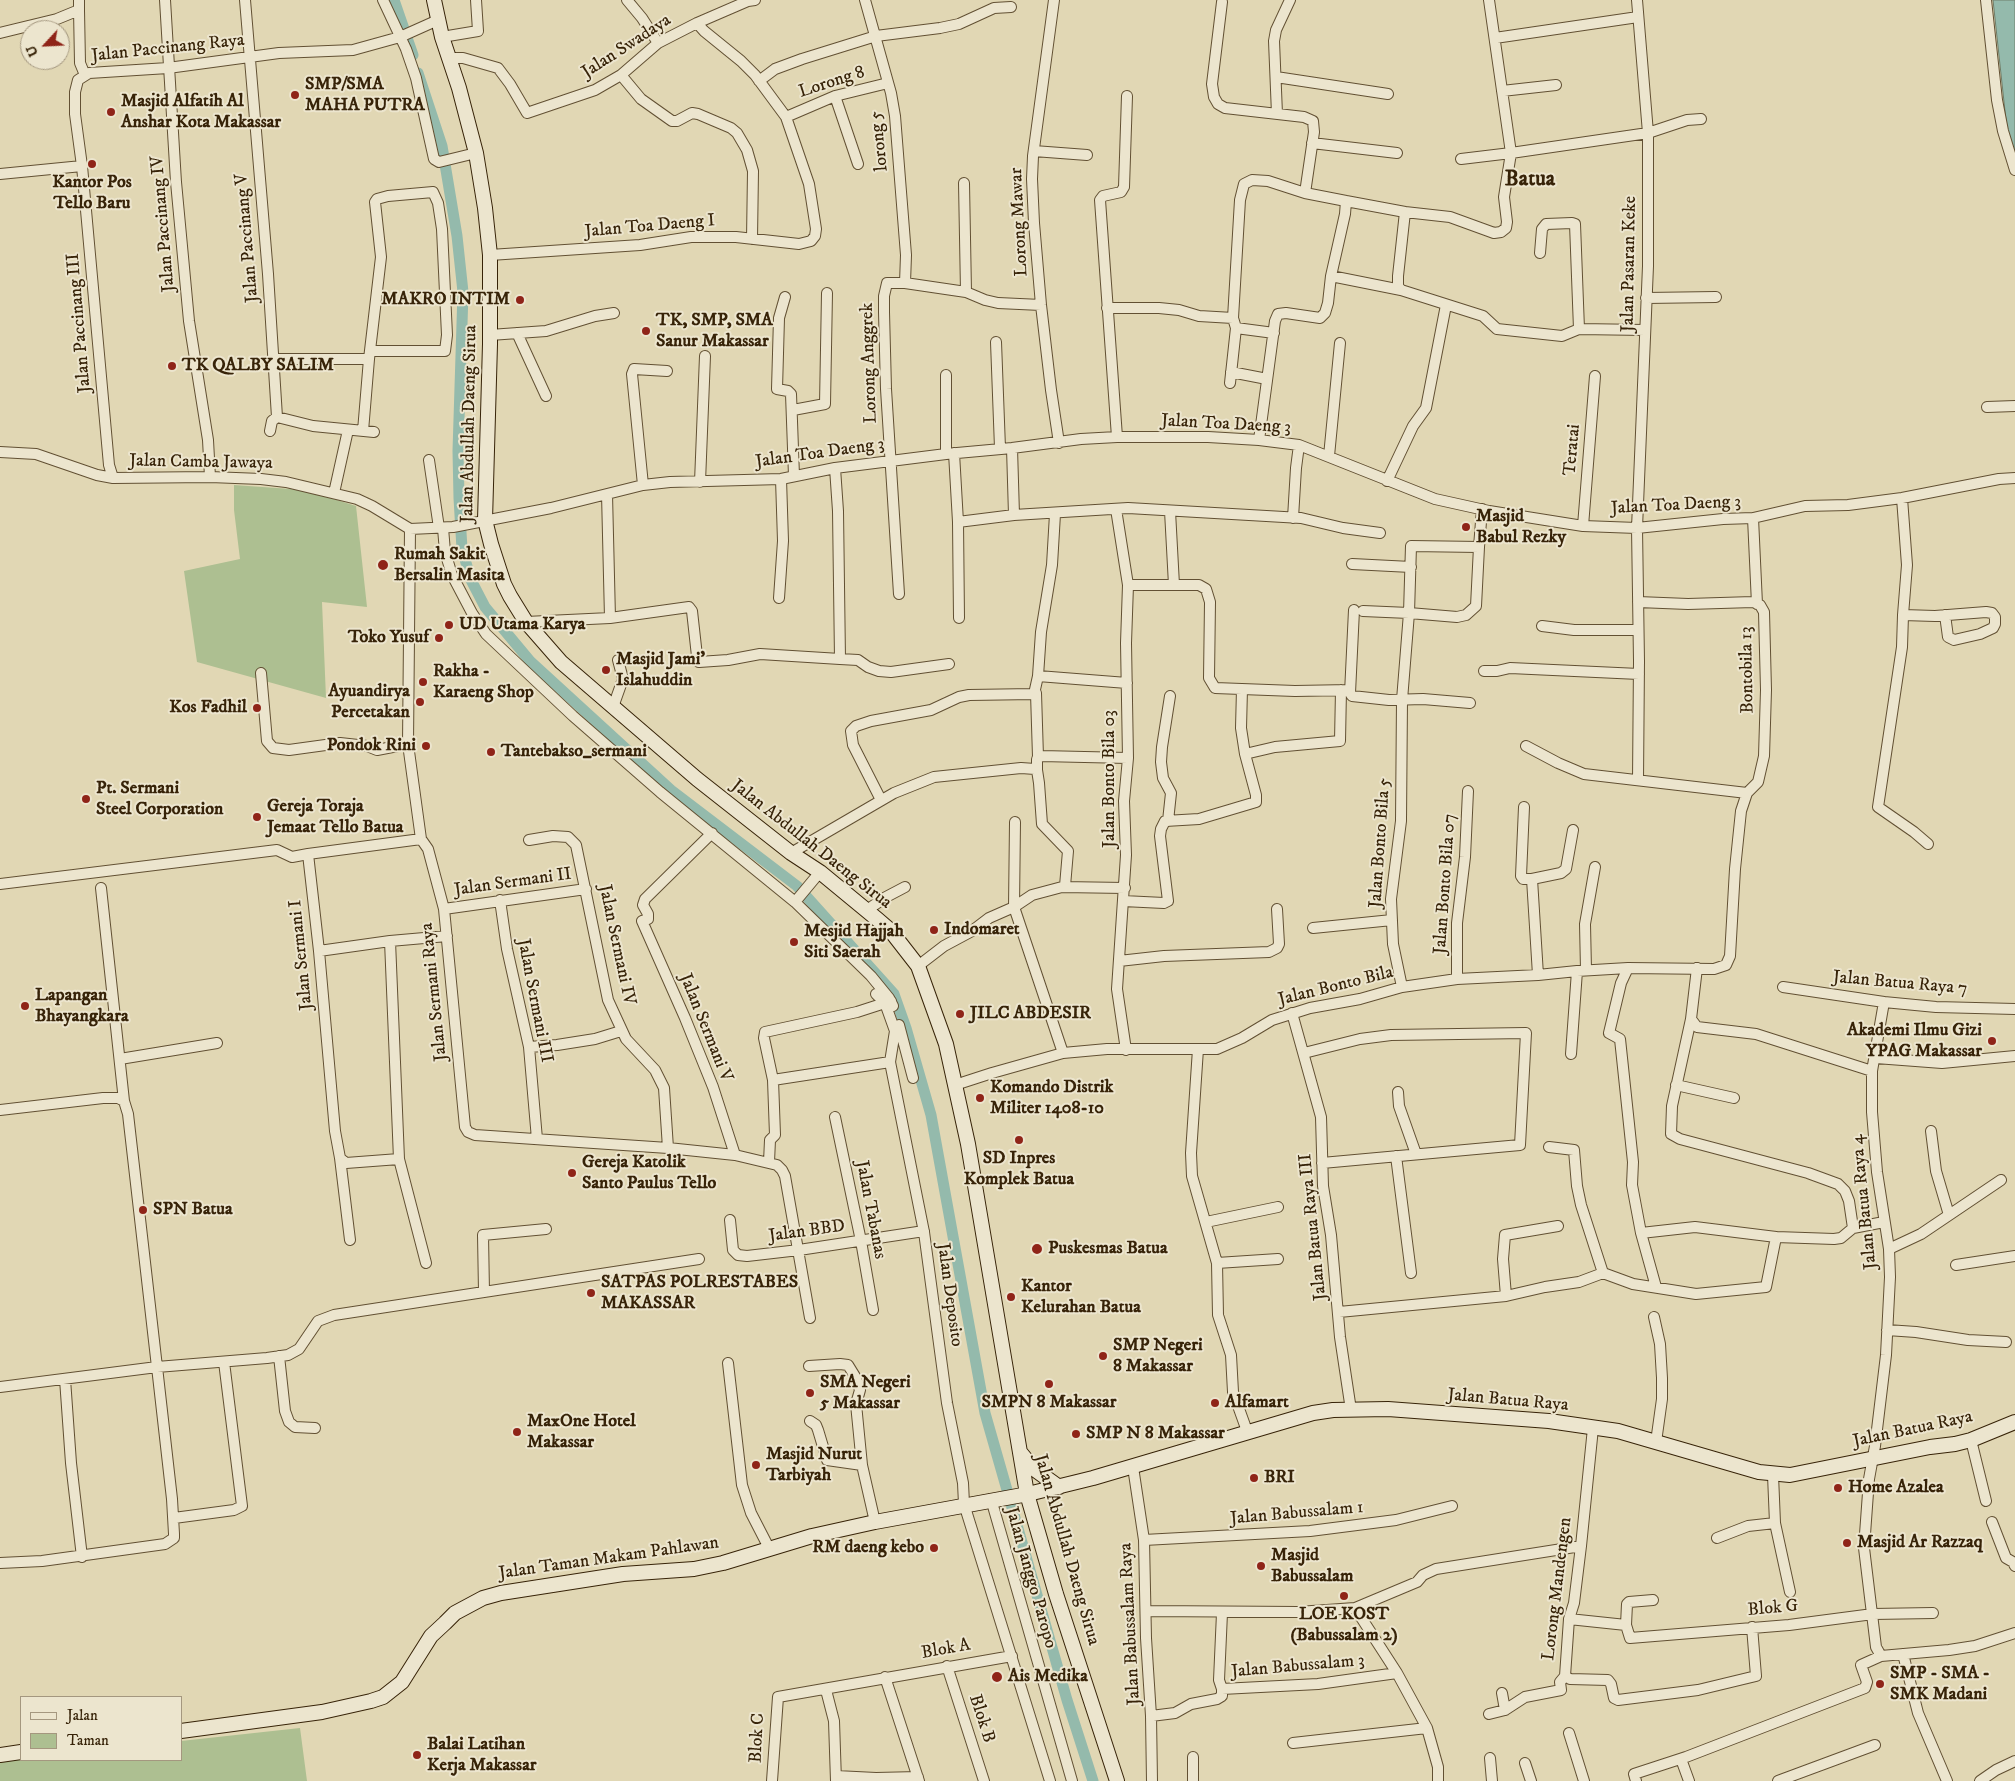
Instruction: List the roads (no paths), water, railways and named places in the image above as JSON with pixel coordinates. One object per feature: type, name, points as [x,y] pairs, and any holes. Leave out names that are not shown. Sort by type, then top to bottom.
[{"type":"main road","name":"Jalan Abdullah Daeng Sirua","points":[[434,0],[434,22],[442,37],[449,58],[485,208],[490,255],[490,335],[482,521],[504,584],[526,622],[561,662],[697,779],[817,875],[867,910],[890,930],[918,966],[946,1044],[968,1144],[984,1234],[1024,1494],[1117,1781]]},
{"type":"main road","name":"Jalan Batua Raya","points":[[994,1499],[1059,1486],[1133,1467],[1247,1431],[1313,1413],[1351,1410],[1410,1410],[1441,1414],[1549,1421],[1618,1431],[1773,1475],[1790,1475],[1971,1440],[2015,1422]]},
{"type":"main road","points":[[1018,1449],[1027,1463],[1059,1486]]},
{"type":"main road","name":"Jalan Taman Makam Pahlawan","points":[[182,1731],[322,1712],[383,1696],[392,1692],[402,1682],[431,1636],[444,1623],[455,1613],[483,1598],[502,1593],[624,1574],[694,1569],[875,1522],[994,1499]]},
{"type":"main road","points":[[0,1754],[20,1752]]},
{"type":"street","name":"Jalan Paccinang IV","points":[[165,0],[176,182],[189,321],[208,440],[210,476]]},
{"type":"street","name":"Jalan Paccinang V","points":[[245,0],[278,417]]},
{"type":"street","points":[[383,0],[403,36],[416,78],[434,160],[439,162],[473,154]]},
{"type":"street","points":[[442,37],[478,31],[476,0]]},
{"type":"street","points":[[627,0],[642,18],[658,44]]},
{"type":"street","name":"Jalan Swadaya","points":[[449,58],[463,58],[498,68],[527,112],[595,90],[621,75],[658,44],[697,23],[748,1],[755,0]]},
{"type":"street","name":"lorong 5","points":[[865,0],[876,36],[895,116],[906,256],[906,283]]},
{"type":"street","name":"Lorong Mawar","points":[[1054,0],[1032,179],[1041,305],[1059,443]]},
{"type":"street","points":[[1278,114],[1276,30],[1290,0]]},
{"type":"street","points":[[1267,379],[1230,377],[1240,200],[1244,184],[1252,180],[1268,181],[1305,193],[1405,212],[1450,217],[1494,233],[1506,228],[1504,198],[1511,153],[1489,0]]},
{"type":"street","name":"Jalan Pasaran Keke","points":[[1637,0],[1648,133],[1646,298],[1637,528],[1638,780]]},
{"type":"street","points":[[1986,0],[1997,100],[2003,132],[2015,170]]},
{"type":"street","points":[[1222,2],[1212,84],[1214,97],[1218,104],[1225,108],[1310,118],[1313,121],[1314,132],[1305,193]]},
{"type":"street","points":[[0,34],[57,19],[79,5]]},
{"type":"street","points":[[79,5],[80,63],[85,75]]},
{"type":"street","points":[[759,81],[775,70],[802,59],[876,36],[959,24],[994,8],[1011,7]]},
{"type":"street","points":[[1495,38],[1638,17]]},
{"type":"street","name":"Jalan Paccinang Raya","points":[[82,166],[75,114],[75,92],[76,82],[85,75],[93,72],[168,68],[279,53],[353,50],[403,36],[434,22]]},
{"type":"street","points":[[697,23],[712,39],[741,61],[786,116]]},
{"type":"street","points":[[621,75],[635,94],[672,121],[677,122],[692,113],[698,114],[731,128],[737,133],[747,150],[753,171],[752,239]]},
{"type":"street","points":[[1276,77],[1388,94]]},
{"type":"street","name":"Lorong 8","points":[[786,116],[836,96],[888,83]]},
{"type":"street","points":[[1502,91],[1556,85]]},
{"type":"street","points":[[836,96],[858,164]]},
{"type":"street","points":[[1117,437],[1100,200],[1103,196],[1118,194],[1124,189],[1127,96]]},
{"type":"street","name":"Jalan Toa Daeng I","points":[[490,255],[640,245],[690,237],[752,239],[799,244],[812,241],[816,229],[809,184],[786,116]]},
{"type":"street","points":[[1461,159],[1648,133],[1687,120],[1701,119]]},
{"type":"street","points":[[1312,143],[1397,153]]},
{"type":"street","points":[[1034,151],[1087,155]]},
{"type":"street","points":[[0,174],[82,166]]},
{"type":"street","name":"Jalan Paccinang III","points":[[82,166],[108,465],[113,478]]},
{"type":"street","points":[[964,183],[966,292]]},
{"type":"street","points":[[274,358],[369,355],[445,351],[442,229],[438,203],[433,192],[388,196],[377,199],[375,202],[381,257],[369,355],[363,431]]},
{"type":"street","points":[[1259,440],[1275,321],[1278,314],[1286,313],[1320,318],[1325,313],[1346,201]]},
{"type":"street","points":[[1400,290],[1398,276],[1405,212]]},
{"type":"street","points":[[1540,253],[1542,229],[1546,224],[1574,223],[1579,329]]},
{"type":"street","points":[[1331,276],[1400,290],[1484,316],[1497,329],[1562,336],[1579,329],[1645,330]]},
{"type":"street","name":"Lorong Anggrek","points":[[891,461],[886,389],[884,296],[887,283],[906,283]]},
{"type":"street","points":[[906,283],[966,292],[984,300],[998,303],[1041,305]]},
{"type":"street","points":[[793,410],[825,404],[827,294]]},
{"type":"street","points":[[785,297],[779,318],[777,390],[788,391],[791,394],[794,476]]},
{"type":"street","points":[[1646,298],[1716,297]]},
{"type":"street","points":[[1387,481],[1416,421],[1426,408],[1446,305]]},
{"type":"street","points":[[1107,308],[1179,310],[1274,333]]},
{"type":"street","points":[[490,335],[546,331],[595,316],[614,313]]},
{"type":"street","points":[[517,333],[546,396]]},
{"type":"street","points":[[996,342],[1000,448]]},
{"type":"street","points":[[1329,456],[1340,342]]},
{"type":"street","points":[[700,482],[705,356]]},
{"type":"street","points":[[643,485],[632,374],[634,369],[667,371]]},
{"type":"street","points":[[946,375],[950,453],[958,522],[959,618]]},
{"type":"street","name":"Teratai","points":[[1583,526],[1595,376]]},
{"type":"street","points":[[1987,407],[2015,406]]},
{"type":"street","points":[[270,431],[272,421],[278,417],[313,426],[374,432]]},
{"type":"street","points":[[334,493],[348,430]]},
{"type":"street","name":"Jalan Toa Daeng 3","points":[[482,521],[551,508],[643,485],[781,479],[835,468],[950,453],[1117,437],[1208,437],[1299,445],[1435,499],[1583,526],[1637,528],[1723,519],[1753,518],[1806,506],[1848,505],[1902,498],[1980,482],[2015,478]]},
{"type":"street","points":[[1293,518],[1299,445]]},
{"type":"street","points":[[1012,448],[1014,515]]},
{"type":"street","name":"Jalan Camba Jawaya","points":[[0,452],[36,454],[97,475],[113,478],[210,476],[260,478],[286,482],[357,499],[372,506],[410,530]]},
{"type":"street","points":[[429,460],[445,528],[445,552],[452,575],[472,613],[486,634],[572,716],[660,792],[798,899],[871,976],[888,1002],[911,1066],[913,1078]]},
{"type":"street","points":[[891,461],[899,594]]},
{"type":"street","points":[[835,468],[838,511],[840,659]]},
{"type":"street","points":[[779,598],[783,541],[781,479]]},
{"type":"street","points":[[608,494],[610,618]]},
{"type":"street","points":[[1902,498],[1907,565],[1902,647],[1878,807],[1928,844]]},
{"type":"street","points":[[958,522],[1014,515],[1055,514],[1128,508],[1293,518],[1380,533]]},
{"type":"street","name":"Jalan Bonto Bila 03","points":[[1116,509],[1128,585],[1128,758],[1124,801],[1125,888],[1117,989],[1126,1050]]},
{"type":"street","points":[[1246,754],[1275,747],[1339,742],[1359,611],[1409,613],[1457,618],[1472,611],[1476,606],[1478,547],[1482,509]]},
{"type":"street","points":[[1170,511],[1174,586]]},
{"type":"street","points":[[1055,514],[1052,565],[1041,632],[1036,693],[1037,770],[1042,824],[1068,850],[1065,886]]},
{"type":"street","points":[[1753,518],[1757,604]]},
{"type":"street","points":[[410,530],[445,528],[482,521]]},
{"type":"street","name":"Jalan Sermani Raya","points":[[410,530],[408,744],[421,839],[428,849],[444,909],[465,1127],[468,1132],[475,1135],[668,1148],[735,1155],[769,1162],[780,1167],[784,1173],[799,1250]]},
{"type":"street","name":"Jalan Bonto Bila 5","points":[[1402,987],[1393,944],[1391,898],[1401,820],[1402,700],[1409,613],[1411,546],[1478,547]]},
{"type":"street","points":[[1352,564],[1411,567]]},
{"type":"street","points":[[1128,585],[1199,585],[1206,589],[1210,602],[1209,678],[1215,688],[1295,691],[1346,690],[1355,697],[1389,700],[1423,699],[1470,703]]},
{"type":"street","name":"Bontobila 13","points":[[1638,602],[1688,604],[1734,602],[1757,604],[1760,605],[1764,612],[1766,690],[1764,756],[1758,782],[1747,793],[1741,811],[1735,869],[1730,956]]},
{"type":"street","points":[[526,622],[610,618],[690,607],[699,662],[728,660],[760,654],[858,660],[868,667],[879,671],[891,672],[949,664]]},
{"type":"street","points":[[1904,615],[1986,612],[1992,613],[1996,624],[1994,628],[1980,634],[1954,640],[1948,636],[1945,615]]},
{"type":"street","points":[[1542,626],[1574,630],[1638,630]]},
{"type":"street","points":[[613,707],[623,679],[618,660]]},
{"type":"street","points":[[1484,671],[1510,668],[1639,674]]},
{"type":"street","points":[[261,673],[267,741],[273,748],[289,750],[340,743],[366,746],[376,750],[408,744]]},
{"type":"street","points":[[1038,676],[1127,683]]},
{"type":"street","points":[[1123,901],[1164,903],[1168,901],[1160,836],[1165,821],[1199,819],[1255,804],[1257,800],[1241,728],[1242,689]]},
{"type":"street","points":[[881,800],[856,752],[851,735],[852,728],[871,721],[931,710],[969,695],[1036,693]]},
{"type":"street","points":[[1168,821],[1171,793],[1163,778],[1161,762],[1170,696]]},
{"type":"street","points":[[1526,746],[1584,774],[1747,793]]},
{"type":"street","points":[[1038,757],[1128,758]]},
{"type":"street","points":[[791,853],[881,800],[909,786],[943,775],[1021,768],[1037,770]]},
{"type":"street","name":"Jalan Bonto Bila 07","points":[[1457,979],[1457,923],[1465,857],[1468,791]]},
{"type":"street","points":[[1524,807],[1521,876],[1523,879],[1561,874],[1566,869],[1573,830]]},
{"type":"street","points":[[1015,822],[1014,907],[1063,1053]]},
{"type":"street","name":"Jalan Sermani V","points":[[712,833],[644,899],[643,902],[648,919],[642,922],[686,1018],[735,1155]]},
{"type":"street","name":"Jalan Sermani IV","points":[[529,840],[554,836],[568,837],[573,840],[578,849],[608,1000],[621,1031],[631,1045],[655,1070],[664,1088],[668,1148]]},
{"type":"street","points":[[0,884],[278,850],[292,857],[421,839]]},
{"type":"street","name":"Jalan Sermani I","points":[[308,854],[319,950],[335,1131],[343,1160],[350,1240]]},
{"type":"street","points":[[1571,1054],[1585,924],[1595,867]]},
{"type":"street","points":[[798,899],[817,875]]},
{"type":"street","points":[[1532,879],[1538,975]]},
{"type":"street","points":[[918,966],[944,946],[1032,895],[1065,886],[1125,888]]},
{"type":"street","points":[[867,910],[905,887]]},
{"type":"street","points":[[0,1563],[82,1557],[170,1542],[174,1538],[174,1518],[128,1114],[124,1101],[101,888]]},
{"type":"street","name":"Jalan Sermani II","points":[[444,909],[586,889]]},
{"type":"street","name":"Jalan Sermani III","points":[[500,900],[507,949],[529,1047],[537,1139]]},
{"type":"street","points":[[1119,961],[1164,956],[1271,951],[1278,946],[1279,942],[1277,908]]},
{"type":"street","points":[[1313,928],[1392,920]]},
{"type":"street","points":[[319,950],[447,936]]},
{"type":"street","points":[[390,941],[399,1159],[426,1263]]},
{"type":"street","name":"Jalan Bonto Bila","points":[[955,1085],[1000,1070],[1063,1053],[1108,1049],[1217,1048],[1242,1038],[1268,1022],[1292,1013],[1360,999],[1402,987],[1457,979],[1628,968],[1721,968],[1729,962],[1730,956]]},
{"type":"street","points":[[1628,968],[1621,983],[1609,1033],[1620,1039],[1633,1162],[1632,1182],[1641,1233],[1656,1287]]},
{"type":"street","points":[[1697,968],[1691,1019],[1672,1106],[1670,1134],[1680,1139],[1808,1173],[1838,1184],[1846,1194],[1853,1228]]},
{"type":"street","name":"Jalan Batua Raya 7","points":[[1783,987],[1884,1002],[1936,1007],[2015,1008]]},
{"type":"street","points":[[876,994],[888,1002],[895,1031],[892,1065]]},
{"type":"street","points":[[769,1162],[770,1140],[776,1134],[773,1080],[764,1038],[765,1032],[857,1012],[888,1002]]},
{"type":"street","name":"Jalan Batua Raya 4","points":[[1881,1656],[1876,1647],[1864,1548],[1869,1479],[1886,1355],[1890,1277],[1889,1249],[1873,1138],[1872,1071],[1876,1058],[1884,1002]]},
{"type":"street","name":"Jalan Batua Raya III","points":[[1292,1013],[1321,1117],[1323,1186],[1331,1235],[1340,1337],[1351,1410]]},
{"type":"street","points":[[1691,1019],[1697,1027],[1756,1034],[1872,1071]]},
{"type":"street","points":[[529,1047],[589,1040],[621,1031]]},
{"type":"street","points":[[1304,1053],[1360,1039],[1391,1035],[1526,1033],[1520,1145],[1322,1163]]},
{"type":"street","points":[[120,1059],[217,1043]]},
{"type":"street","points":[[1198,1049],[1191,1163],[1192,1176],[1217,1263],[1218,1315],[1231,1354],[1233,1392],[1247,1431]]},
{"type":"street","points":[[1876,1058],[1942,1063],[2015,1056]]},
{"type":"street","points":[[773,1080],[892,1065],[911,1066]]},
{"type":"street","name":"Jalan Deposito","points":[[892,1065],[924,1231],[947,1403],[964,1504],[1012,1656]]},
{"type":"street","points":[[1676,1085],[1734,1098]]},
{"type":"street","points":[[1398,1092],[1399,1106],[1416,1154]]},
{"type":"street","points":[[0,1110],[104,1098],[118,1098],[124,1101]]},
{"type":"street","name":"Jalan Tabanas","points":[[834,1117],[861,1241],[873,1310]]},
{"type":"street","points":[[1931,1131],[1936,1171],[1949,1215]]},
{"type":"street","points":[[1549,1147],[1574,1150],[1577,1186],[1581,1205],[1603,1273]]},
{"type":"street","points":[[1396,1156],[1411,1273]]},
{"type":"street","points":[[343,1160],[399,1159]]},
{"type":"street","points":[[1889,1249],[1915,1237],[2001,1180]]},
{"type":"street","points":[[1206,1222],[1278,1207]]},
{"type":"street","name":"Jalan BBD","points":[[730,1220],[733,1250],[738,1255],[799,1250],[924,1231]]},
{"type":"street","points":[[1641,1233],[1695,1228],[1776,1237],[1834,1239],[1841,1238],[1853,1228],[1884,1222]]},
{"type":"street","points":[[1506,1296],[1503,1254],[1505,1235],[1558,1226]]},
{"type":"street","points":[[484,1292],[483,1235],[546,1229]]},
{"type":"street","points":[[1339,1312],[1506,1296],[1579,1282],[1603,1273],[1626,1282],[1696,1294],[1766,1287],[1776,1237]]},
{"type":"street","points":[[799,1250],[810,1318]]},
{"type":"street","points":[[1956,1266],[2015,1256]]},
{"type":"street","points":[[0,1387],[157,1367],[288,1355],[299,1349],[313,1326],[325,1318],[698,1259]]},
{"type":"street","points":[[1217,1263],[1278,1259]]},
{"type":"street","points":[[1654,1317],[1660,1344],[1662,1399],[1656,1442]]},
{"type":"street","points":[[1887,1330],[1916,1332],[1968,1340],[2006,1342]]},
{"type":"street","points":[[279,1356],[285,1411],[289,1422],[294,1427],[315,1428]]},
{"type":"street","points":[[174,1518],[234,1510],[242,1506],[224,1362]]},
{"type":"street","points":[[728,1364],[742,1485],[751,1513],[769,1548]]},
{"type":"street","points":[[809,1366],[840,1364],[848,1366],[852,1370],[860,1390],[856,1404],[862,1466],[875,1522]]},
{"type":"street","points":[[66,1380],[71,1463],[82,1557]]},
{"type":"street","points":[[810,1421],[816,1425],[827,1460],[862,1466]]},
{"type":"street","name":"Lorong Mandengen","points":[[1593,1428],[1574,1603],[1569,1619],[1565,1676],[1570,1679],[1608,1680],[1611,1684],[1614,1698],[1618,1700],[1698,1690],[1756,1676],[1752,1627]]},
{"type":"street","points":[[1971,1440],[1986,1501]]},
{"type":"street","name":"Jalan Babussalam Raya","points":[[1133,1467],[1144,1540],[1152,1781]]},
{"type":"street","points":[[1773,1475],[1775,1523],[1790,1592]]},
{"type":"street","name":"Jalan Janggo Paropo","points":[[994,1499],[1072,1781]]},
{"type":"street","name":"Jalan Babussalam 1","points":[[1144,1540],[1310,1531],[1387,1521],[1452,1506]]},
{"type":"street","points":[[1992,1522],[2006,1558],[2013,1562],[2015,1566]]},
{"type":"street","points":[[1717,1538],[1748,1526],[1775,1523]]},
{"type":"street","points":[[1146,1611],[1222,1613],[1319,1612],[1355,1608],[1416,1582],[1423,1575],[1436,1569],[1581,1546]]},
{"type":"street","points":[[1569,1619],[1626,1625],[1628,1603],[1654,1600]]},
{"type":"street","points":[[1355,1608],[1397,1673],[1427,1728],[1438,1767],[1436,1781]]},
{"type":"street","points":[[1222,1613],[1219,1680],[1222,1689]]},
{"type":"street","name":"Blok G","points":[[1626,1625],[1628,1636],[1634,1638],[1789,1625],[1873,1614],[1933,1613]]},
{"type":"street","points":[[1636,1781],[1634,1774],[1681,1759],[1865,1688],[1867,1682],[1861,1665],[1881,1656],[1974,1646],[2015,1633]]},
{"type":"street","points":[[1903,1654],[1918,1713],[1947,1781]]},
{"type":"street","points":[[1012,1656],[1050,1781]]},
{"type":"street","name":"Blok A","points":[[778,1697],[1012,1656]]},
{"type":"street","name":"Blok B","points":[[947,1666],[984,1781]]},
{"type":"street","name":"Jalan Babussalam 3","points":[[1151,1716],[1176,1714],[1191,1704],[1217,1699],[1222,1696],[1222,1689],[1318,1684],[1397,1673]]},
{"type":"street","points":[[1488,1714],[1505,1710],[1525,1697],[1561,1690],[1560,1682],[1565,1676]]},
{"type":"street","points":[[826,1690],[834,1721],[836,1778],[919,1779],[885,1677]]},
{"type":"street","points":[[1502,1693],[1505,1710]]},
{"type":"street","name":"Blok C","points":[[772,1781],[778,1697]]},
{"type":"street","points":[[1294,1743],[1427,1728]]},
{"type":"street","points":[[1569,1733],[1584,1781]]},
{"type":"street","points":[[1778,1781],[1875,1745]]},
{"type":"street","points":[[1193,1781],[1194,1757]]},
{"type":"street","points":[[1490,1758],[1492,1781]]},
{"type":"street","points":[[1681,1759],[1688,1781]]},
{"type":"street","points":[[1980,1781],[1996,1770],[2015,1761]]},
{"type":"street","points":[[1525,1763],[1531,1781]]},
{"type":"waterway","points":[[394,0],[413,55]]},
{"type":"waterway","points":[[418,73],[442,146],[457,236],[463,292],[458,451],[459,498],[462,549],[471,580],[485,607],[530,661],[671,790],[797,886],[894,994],[906,1028],[931,1115],[985,1413],[1067,1700],[1093,1781]]},
{"type":"place","name":"SMP/SMA MAHA PUTRA","points":[[295,95]]},
{"type":"place","name":"Masjid Alfatih Al Anshar Kota Makassar","points":[[111,112]]},
{"type":"place","name":"Kantor Pos Tello Baru","points":[[92,164]]},
{"type":"place","name":"MAKRO INTIM","points":[[520,300]]},
{"type":"place","name":"TK, SMP, SMA Sanur Makassar","points":[[646,331]]},
{"type":"place","name":"TK QALBY SALIM","points":[[172,366]]},
{"type":"place","name":"Masjid Babul Rezky","points":[[1466,527]]},
{"type":"place","name":"Rumah Sakit Bersalin Masita","points":[[383,565]]},
{"type":"place","name":"UD Utama Karya","points":[[449,625]]},
{"type":"place","name":"Toko Yusuf","points":[[439,638]]},
{"type":"place","name":"Masjid Jami' Islahuddin","points":[[606,670]]},
{"type":"place","name":"Rakha - Karaeng Shop","points":[[423,682]]},
{"type":"place","name":"Ayuandirya Percetakan","points":[[420,702]]},
{"type":"place","name":"Kos Fadhil","points":[[257,708]]},
{"type":"place","name":"Pondok Rini","points":[[426,746]]},
{"type":"place","name":"Tantebakso_sermani","points":[[491,752]]},
{"type":"place","name":"Pt. Sermani Steel Corporation","points":[[86,799]]},
{"type":"place","name":"Gereja Toraja Jemaat Tello Batua","points":[[257,817]]},
{"type":"place","name":"Indomaret","points":[[934,930]]},
{"type":"place","name":"Mesjid Hajjah Siti Saerah","points":[[794,942]]},
{"type":"place","name":"Lapangan Bhayangkara","points":[[25,1006]]},
{"type":"place","name":"JILC ABDESIR","points":[[960,1014]]},
{"type":"place","name":"Akademi Ilmu Gizi YPAG Makassar","points":[[1992,1041]]},
{"type":"place","name":"Komando Distrik Militer 1408-10","points":[[980,1098]]},
{"type":"place","name":"SD Inpres Komplek Batua","points":[[1019,1140]]},
{"type":"place","name":"Gereja Katolik Santo Paulus Tello","points":[[572,1173]]},
{"type":"place","name":"SPN Batua","points":[[143,1210]]},
{"type":"place","name":"Puskesmas Batua","points":[[1037,1249]]},
{"type":"place","name":"SATPAS POLRESTABES MAKASSAR","points":[[591,1293]]},
{"type":"place","name":"Kantor Kelurahan Batua","points":[[1011,1297]]},
{"type":"place","name":"SMP Negeri 8 Makassar","points":[[1103,1356]]},
{"type":"place","name":"SMPN 8 Makassar","points":[[1049,1384]]},
{"type":"place","name":"SMA Negeri 5 Makassar","points":[[810,1393]]},
{"type":"place","name":"Alfamart","points":[[1215,1403]]},
{"type":"place","name":"MaxOne Hotel Makassar","points":[[517,1432]]},
{"type":"place","name":"SMP N 8 Makassar","points":[[1076,1434]]},
{"type":"place","name":"Masjid Nurut Tarbiyah","points":[[756,1465]]},
{"type":"place","name":"BRI","points":[[1254,1478]]},
{"type":"place","name":"Home Azalea","points":[[1838,1488]]},
{"type":"place","name":"Masjid Ar Razzaq","points":[[1847,1543]]},
{"type":"place","name":"RM daeng kebo","points":[[934,1548]]},
{"type":"place","name":"Masjid Babussalam","points":[[1261,1566]]},
{"type":"place","name":"LOE KOST (Babussalam 2)","points":[[1344,1596]]},
{"type":"place","name":"Ais Medika","points":[[997,1677]]},
{"type":"place","name":"SMP - SMA - SMK Madani","points":[[1880,1684]]},
{"type":"place","name":"Balai Latihan Kerja Makassar","points":[[417,1755]]},
{"type":"district","name":"Batua","points":[[1530,180]]}]
